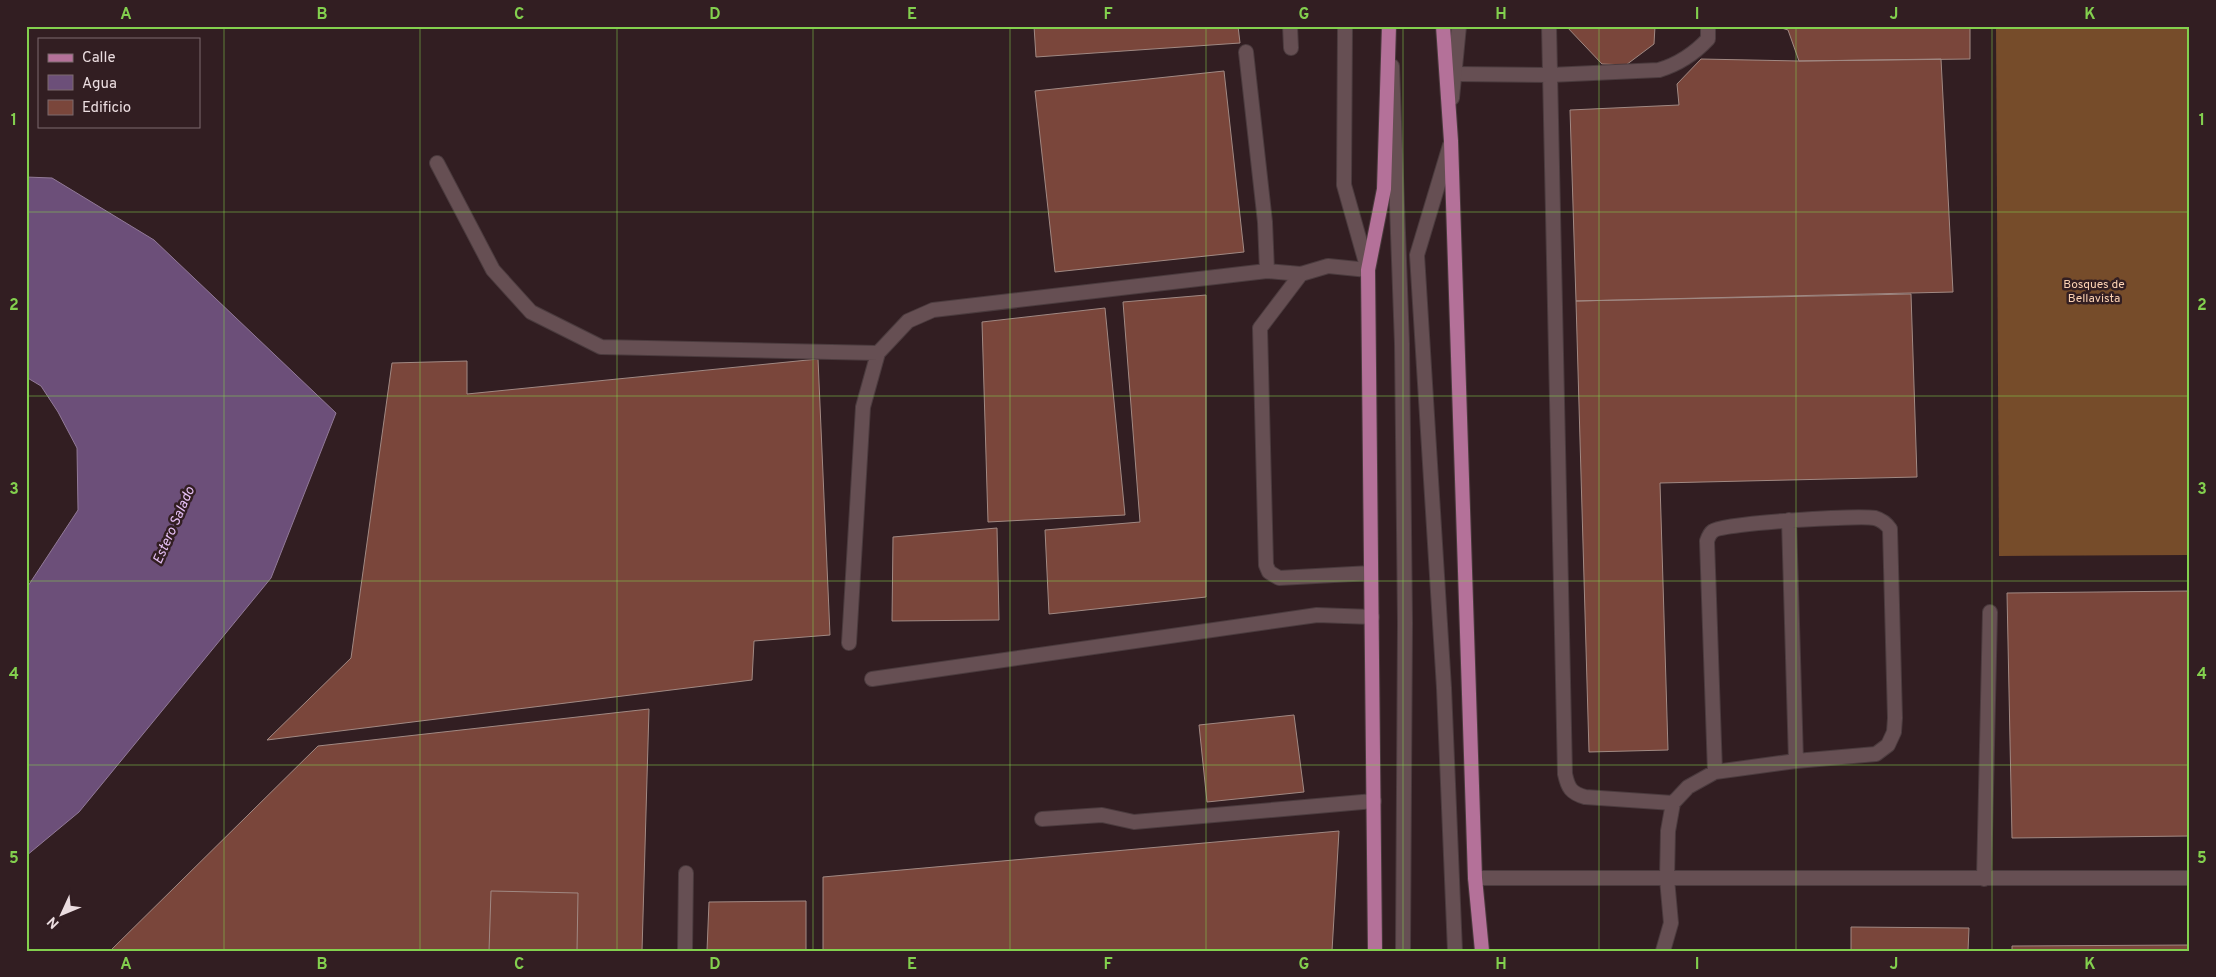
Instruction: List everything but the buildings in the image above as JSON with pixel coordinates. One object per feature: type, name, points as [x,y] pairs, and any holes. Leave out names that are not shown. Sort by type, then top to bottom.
[{"type":"main road","points":[[1443,26],[1451,141],[1475,878],[1482,951]]},
{"type":"main road","points":[[1375,951],[1368,270],[1384,189],[1389,28]]},
{"type":"street","points":[[1290,26],[1290,48]]},
{"type":"street","points":[[849,643],[863,407],[878,353],[908,321],[933,310],[1267,271],[1301,274],[1328,266],[1368,270],[1344,185],[1345,26]]},
{"type":"street","points":[[1450,118],[1459,26]]},
{"type":"street","points":[[1549,26],[1565,774],[1568,788],[1574,794],[1585,797],[1673,803]]},
{"type":"street","points":[[1454,74],[1550,75],[1659,70],[1670,67],[1696,51],[1708,39],[1708,26]]},
{"type":"street","points":[[1389,28],[1394,87],[1402,344],[1405,613],[1403,951]]},
{"type":"street","points":[[1246,52],[1265,222],[1267,271]]},
{"type":"street","points":[[1451,141],[1417,255],[1444,688],[1455,951]]},
{"type":"street","points":[[437,162],[492,270],[531,312],[601,347],[878,353]]},
{"type":"street","points":[[1301,274],[1260,328],[1266,565],[1269,572],[1279,578],[1371,573]]},
{"type":"street","points":[[1663,951],[1671,923],[1667,879],[1668,830],[1673,803],[1688,787],[1715,772],[1796,761],[1876,754],[1888,745],[1894,732],[1896,718],[1890,529],[1885,522],[1869,518],[1789,520],[1718,528],[1712,531],[1707,541],[1715,772]]},
{"type":"street","points":[[1789,520],[1796,761]]},
{"type":"street","points":[[1984,879],[1990,612]]},
{"type":"street","points":[[872,678],[1317,615],[1372,617]]},
{"type":"street","points":[[1042,819],[1102,815],[1134,822],[1374,801]]},
{"type":"street","points":[[685,951],[686,873]]},
{"type":"street","points":[[1475,878],[2190,878]]},
{"type":"green space","name":"Bosques de Bellavista","points":[[1996,26],[2190,26],[2190,555],[1999,556]]},
{"type":"water","name":"Estero Salado","points":[[26,177],[52,178],[154,240],[336,413],[271,578],[79,812],[26,856],[26,589],[78,510],[77,448],[58,412],[41,386],[26,377]]}]
